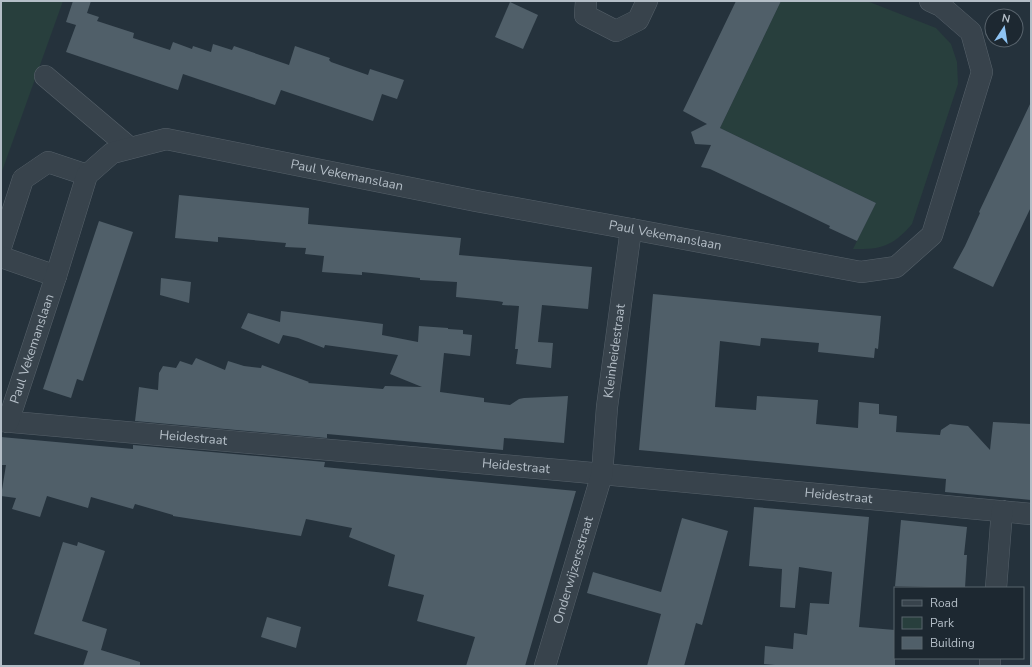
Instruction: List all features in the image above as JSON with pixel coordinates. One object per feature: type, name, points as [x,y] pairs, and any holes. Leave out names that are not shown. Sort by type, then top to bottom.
[{"type":"street","points":[[586,1],[585,15],[616,31],[638,20],[647,1]]},
{"type":"street","name":"Paul Vekemanslaan","points":[[4,421],[56,276],[87,175],[112,153],[166,139],[476,201],[862,272],[896,267],[932,235],[982,72],[971,32],[941,6],[930,1]]},
{"type":"street","points":[[45,76],[130,148]]},
{"type":"street","points":[[1,248],[23,179],[48,162],[87,175]]},
{"type":"street","name":"Kleinheidestraat","points":[[602,474],[607,407],[631,229]]},
{"type":"street","points":[[1,257],[56,276]]},
{"type":"street","name":"Heidestraat","points":[[4,421],[1031,514]]},
{"type":"street","name":"Onderwijzersstraat","points":[[545,666],[602,474]]},
{"type":"street","points":[[996,587],[1002,511]]},
{"type":"green space","points":[[1,1],[63,1],[1,174]]},
{"type":"green space","points":[[781,1],[867,1],[936,28],[951,44],[957,62],[958,84],[912,224],[899,237],[887,245],[872,248],[853,249],[876,203],[720,128]]},
{"type":"building","points":[[73,1],[91,1],[87,13],[99,17],[97,21],[134,33],[133,38],[170,50],[173,42],[192,49],[193,46],[211,52],[213,44],[232,50],[234,46],[289,65],[295,46],[330,58],[329,60],[331,62],[368,75],[370,69],[404,80],[397,99],[382,94],[373,121],[281,90],[275,105],[183,74],[178,90],[66,52],[76,25],[66,22]]},
{"type":"building","points":[[736,1],[781,1],[720,128],[876,203],[857,241],[829,228],[830,226],[797,210],[710,169],[701,167],[711,145],[695,144],[691,132],[707,124],[683,111]]},
{"type":"building","points":[[510,2],[538,15],[523,49],[495,37]]},
{"type":"building","points":[[1031,102],[1031,207],[993,287],[953,268],[965,246],[980,213],[979,212]]},
{"type":"building","points":[[179,195],[309,208],[308,224],[461,238],[459,255],[592,267],[588,309],[542,305],[538,342],[553,343],[551,368],[516,364],[518,349],[515,349],[519,306],[502,305],[503,302],[497,301],[456,297],[457,282],[420,280],[420,278],[362,272],[362,275],[322,272],[324,256],[305,254],[306,248],[285,247],[286,243],[218,237],[218,242],[175,238]]},
{"type":"building","points":[[99,221],[133,232],[83,381],[77,379],[71,398],[43,389]]},
{"type":"building","points":[[161,278],[191,282],[189,303],[160,295]]},
{"type":"building","points":[[653,294],[881,316],[878,349],[875,348],[874,358],[818,352],[819,343],[761,338],[760,346],[720,341],[715,407],[756,410],[757,396],[818,400],[816,424],[858,428],[859,402],[879,404],[879,414],[897,416],[896,432],[940,435],[941,430],[950,424],[968,426],[990,450],[993,422],[1031,424],[1031,500],[945,492],[946,479],[639,450]]},
{"type":"building","points":[[281,311],[383,324],[382,335],[418,342],[419,326],[463,330],[463,334],[472,335],[470,356],[444,353],[440,392],[484,398],[484,402],[510,405],[519,399],[524,398],[568,396],[564,443],[504,438],[503,450],[327,434],[327,438],[135,421],[139,387],[158,390],[159,373],[163,366],[176,368],[180,361],[192,365],[196,358],[225,370],[228,361],[244,366],[261,368],[262,365],[309,382],[308,383],[383,389],[385,386],[422,387],[390,374],[398,355],[325,345],[324,348],[298,338],[283,335],[279,344],[241,328],[248,313],[280,322]]},
{"type":"building","points":[[1,437],[133,449],[133,445],[325,462],[324,467],[576,491],[525,666],[466,666],[475,637],[417,621],[424,595],[388,586],[395,555],[349,537],[352,528],[306,519],[301,536],[173,516],[135,504],[133,509],[91,497],[88,508],[47,496],[40,517],[12,509],[16,498],[1,496],[6,465],[1,465]]},
{"type":"building","points":[[754,507],[869,517],[859,627],[894,630],[895,666],[786,666],[764,664],[765,646],[793,649],[794,633],[807,635],[810,603],[829,604],[832,572],[799,567],[795,608],[780,607],[782,569],[749,566]]},
{"type":"building","points":[[682,518],[728,531],[702,625],[696,623],[684,666],[647,666],[661,614],[587,593],[593,572],[661,592]]},
{"type":"building","points":[[901,520],[967,527],[964,555],[967,555],[965,587],[895,586]]},
{"type":"building","points":[[63,542],[77,546],[78,542],[105,551],[82,621],[107,629],[101,650],[140,662],[140,666],[83,666],[88,651],[34,634]]},
{"type":"building","points":[[267,617],[301,627],[296,648],[261,637]]}]
